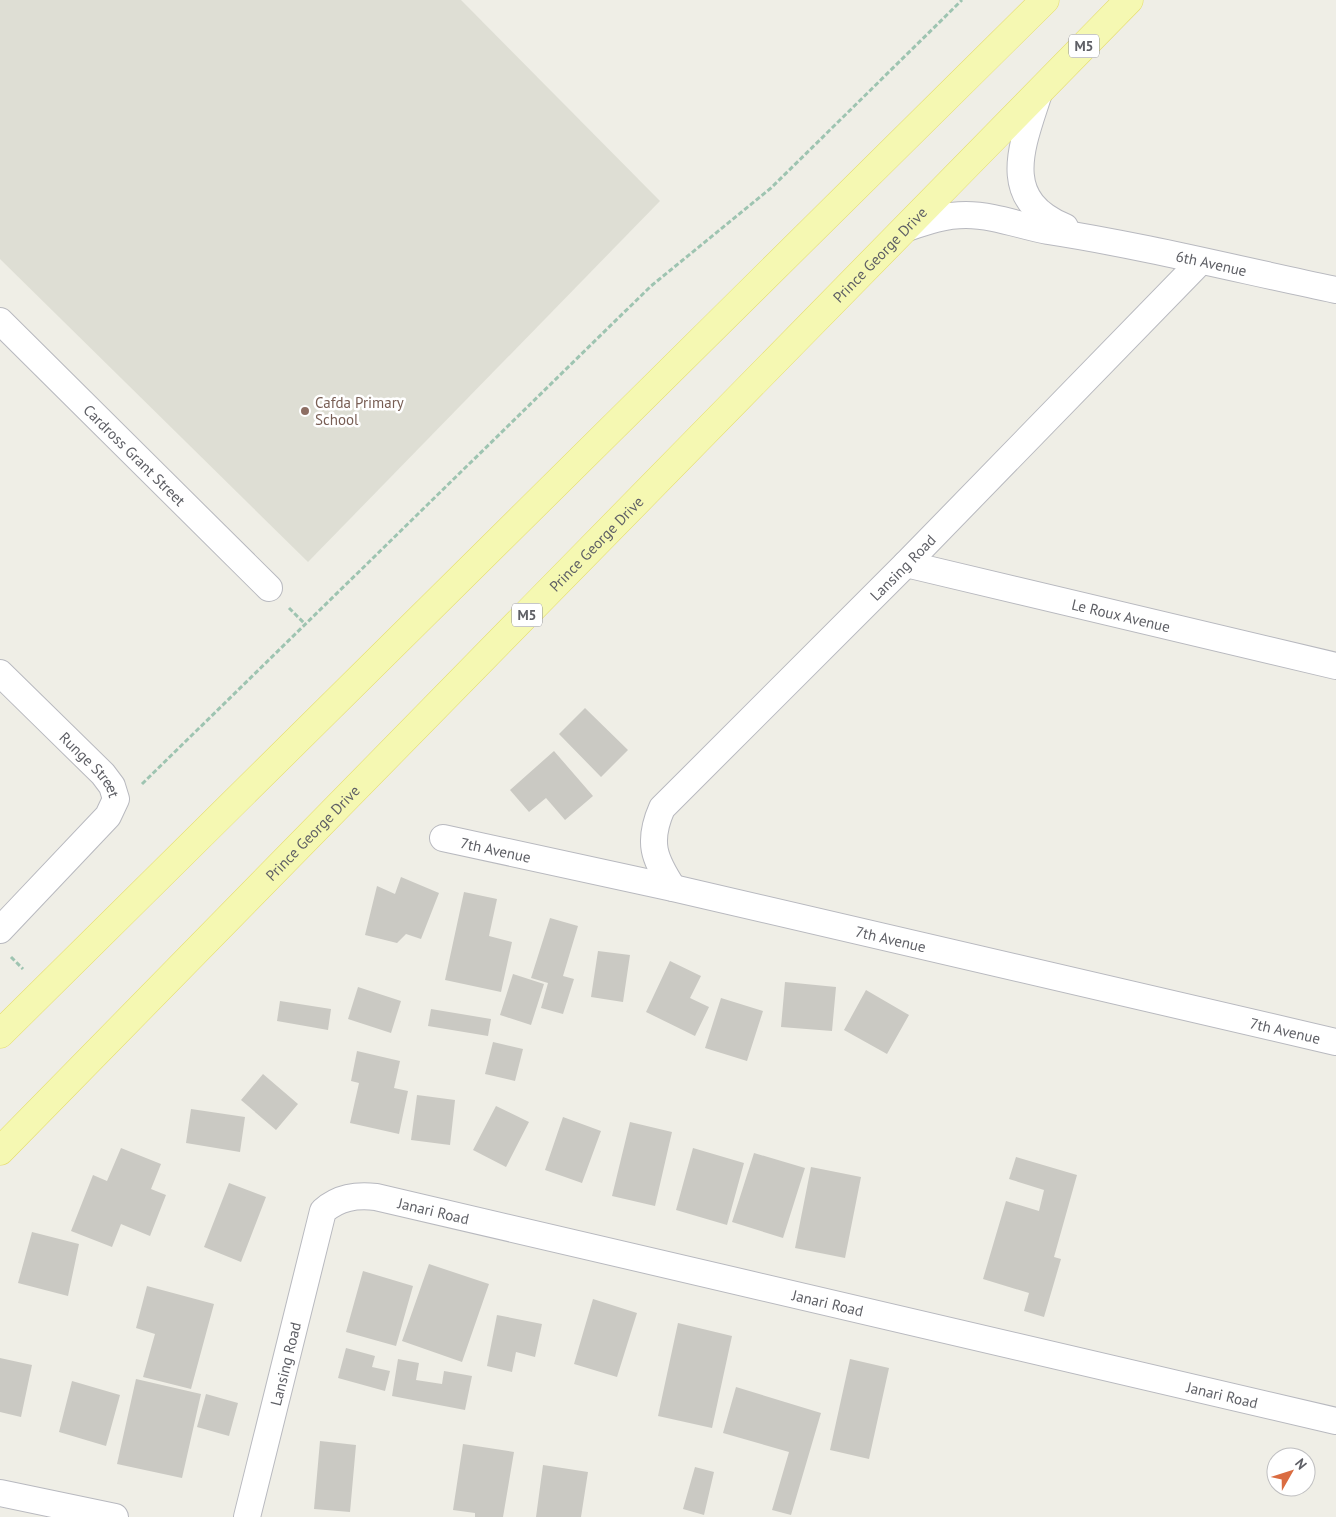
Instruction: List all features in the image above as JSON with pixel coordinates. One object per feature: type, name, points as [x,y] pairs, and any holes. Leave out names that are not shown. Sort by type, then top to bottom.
[{"type":"main road","points":[[0,1034],[1045,0]]},
{"type":"main road","name":"Prince George Drive","points":[[0,1151],[1129,0]]},
{"type":"street","name":"6th Avenue","points":[[1039,93],[1022,146],[1019,166],[1023,187],[1029,202],[1039,213],[1055,223],[1087,236]]},
{"type":"street","name":"6th Avenue","points":[[907,228],[943,216],[968,215],[1087,236],[1336,290]]},
{"type":"street","name":"Lansing Road","points":[[673,888],[659,866],[653,846],[654,826],[662,808],[906,564],[1200,262]]},
{"type":"street","name":"Cardross Grant Street","points":[[0,321],[269,588]]},
{"type":"street","name":"Le Roux Avenue","points":[[906,564],[1336,666]]},
{"type":"street","name":"Runge Street","points":[[0,673],[103,774],[112,786],[116,799],[108,816],[0,930]]},
{"type":"street","name":"7th Avenue","points":[[443,838],[673,888],[1336,1042]]},
{"type":"street","name":"Janari Road","points":[[323,1211],[333,1202],[346,1198],[376,1197],[1336,1421]]},
{"type":"street","name":"Lansing Road","points":[[247,1517],[323,1211]]},
{"type":"street","points":[[0,1493],[115,1517]]},
{"type":"path","points":[[140,785],[650,286],[771,188],[962,0]]},
{"type":"shaded area","name":"Cafda Primary School","points":[[0,0],[461,0],[660,201],[308,562],[0,259]]},
{"type":"building","points":[[585,708],[628,750],[601,777],[559,734]]},
{"type":"building","points":[[554,751],[593,796],[565,820],[546,798],[529,812],[510,790]]},
{"type":"building","points":[[401,877],[439,893],[421,939],[406,934],[397,943],[365,935],[377,886],[395,894]]},
{"type":"building","points":[[464,892],[497,899],[489,936],[512,942],[501,992],[445,980]]},
{"type":"building","points":[[550,918],[578,926],[563,976],[574,979],[563,1014],[541,1008],[548,983],[531,978]]},
{"type":"building","points":[[598,951],[630,955],[623,1002],[591,997]]},
{"type":"building","points":[[670,961],[701,976],[690,998],[709,1007],[695,1036],[646,1012]]},
{"type":"building","points":[[513,974],[544,984],[531,1025],[500,1015]]},
{"type":"building","points":[[785,982],[836,987],[832,1031],[781,1027]]},
{"type":"building","points":[[358,987],[401,1001],[391,1033],[348,1019]]},
{"type":"building","points":[[866,990],[909,1015],[887,1054],[844,1030]]},
{"type":"building","points":[[721,998],[763,1011],[747,1061],[705,1048]]},
{"type":"building","points":[[280,1001],[331,1009],[328,1030],[277,1021]]},
{"type":"building","points":[[431,1009],[491,1019],[488,1036],[428,1026]]},
{"type":"building","points":[[493,1042],[523,1049],[515,1081],[485,1074]]},
{"type":"building","points":[[357,1051],[400,1061],[394,1088],[408,1091],[399,1134],[350,1123],[359,1083],[351,1081]]},
{"type":"building","points":[[263,1074],[298,1104],[276,1130],[241,1100]]},
{"type":"building","points":[[417,1095],[455,1100],[450,1145],[411,1140]]},
{"type":"building","points":[[496,1106],[529,1122],[506,1167],[473,1150]]},
{"type":"building","points":[[191,1109],[245,1117],[240,1152],[186,1143]]},
{"type":"building","points":[[563,1117],[601,1131],[582,1183],[545,1170]]},
{"type":"building","points":[[630,1122],[672,1132],[655,1206],[612,1196]]},
{"type":"building","points":[[121,1148],[161,1164],[151,1189],[166,1195],[150,1236],[121,1224],[112,1247],[71,1231],[93,1175],[107,1181]]},
{"type":"building","points":[[693,1148],[744,1163],[727,1225],[676,1210]]},
{"type":"building","points":[[754,1153],[805,1168],[783,1238],[732,1222]]},
{"type":"building","points":[[1016,1157],[1077,1175],[1054,1257],[1061,1259],[1044,1317],[1024,1311],[1029,1293],[983,1279],[1006,1201],[1039,1211],[1044,1190],[1009,1179]]},
{"type":"building","points":[[811,1167],[861,1177],[845,1258],[795,1248]]},
{"type":"building","points":[[229,1183],[266,1197],[241,1262],[204,1247]]},
{"type":"building","points":[[32,1232],[79,1244],[68,1296],[18,1283]]},
{"type":"building","points":[[429,1264],[489,1284],[462,1362],[402,1341]]},
{"type":"building","points":[[363,1271],[413,1286],[396,1346],[346,1332]]},
{"type":"building","points":[[147,1286],[214,1304],[191,1389],[143,1377],[155,1334],[136,1328]]},
{"type":"building","points":[[593,1299],[637,1313],[617,1377],[574,1364]]},
{"type":"building","points":[[497,1315],[542,1324],[535,1357],[516,1352],[512,1372],[487,1366]]},
{"type":"building","points":[[678,1323],[732,1336],[712,1428],[658,1416]]},
{"type":"building","points":[[346,1348],[375,1356],[372,1367],[390,1371],[385,1391],[338,1378]]},
{"type":"building","points":[[0,1358],[32,1365],[21,1417],[0,1412]]},
{"type":"building","points":[[398,1359],[419,1363],[416,1380],[442,1384],[444,1371],[472,1376],[465,1410],[392,1396]]},
{"type":"building","points":[[850,1359],[889,1368],[869,1459],[830,1450]]},
{"type":"building","points":[[136,1379],[201,1394],[182,1478],[117,1464]]},
{"type":"building","points":[[72,1381],[120,1395],[106,1446],[59,1432]]},
{"type":"building","points":[[736,1387],[821,1413],[791,1515],[772,1510],[789,1452],[723,1433]]},
{"type":"building","points":[[206,1394],[238,1403],[229,1436],[197,1427]]},
{"type":"building","points":[[320,1441],[356,1445],[350,1512],[314,1509]]},
{"type":"building","points":[[463,1444],[514,1452],[503,1517],[475,1517],[475,1513],[453,1510]]},
{"type":"building","points":[[543,1465],[588,1472],[581,1517],[536,1517]]},
{"type":"building","points":[[695,1467],[714,1472],[704,1515],[683,1509]]},
{"type":"place","name":"Cafda Primary School","points":[[305,411]]}]
